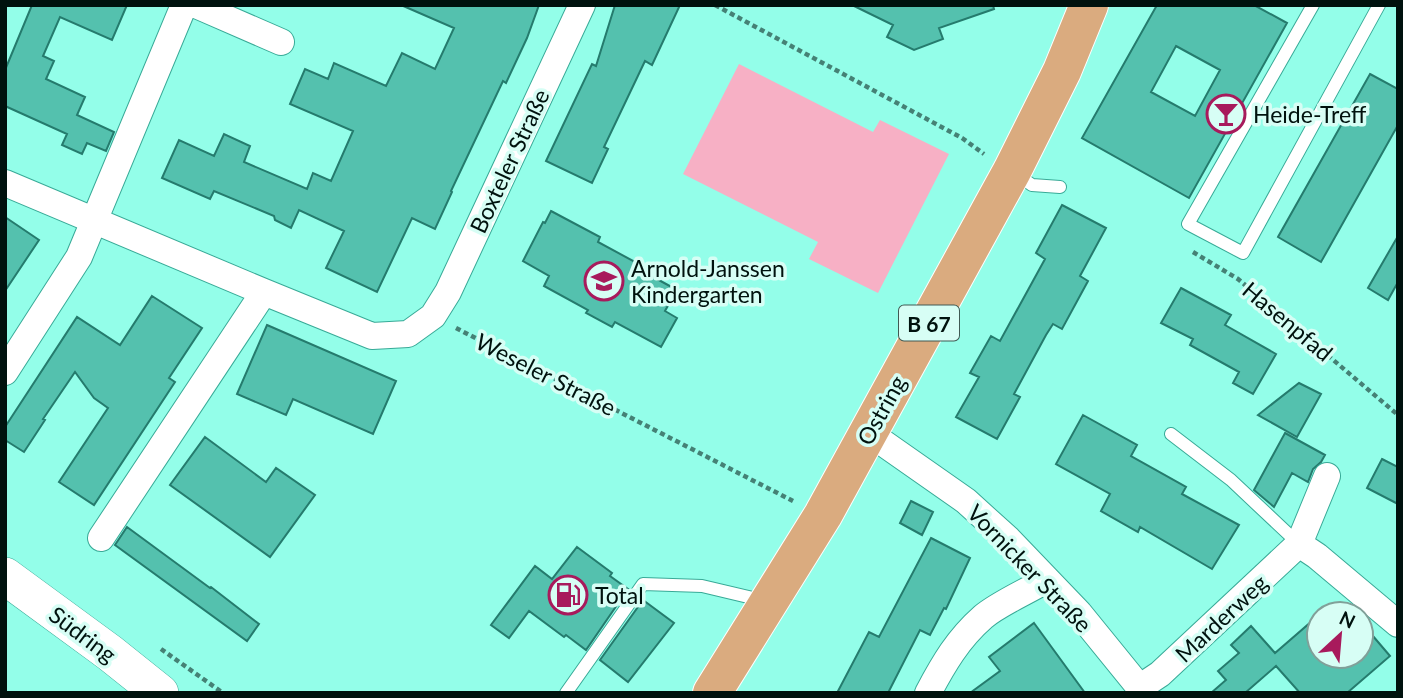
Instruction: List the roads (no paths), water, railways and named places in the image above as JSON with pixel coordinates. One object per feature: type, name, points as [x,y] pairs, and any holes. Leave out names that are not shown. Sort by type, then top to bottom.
[{"type":"main road","name":"Ostring","points":[[712,693],[823,516],[869,433],[1012,172],[1062,71],[1089,5]]},
{"type":"main road","name":"Südring","points":[[5,576],[160,693]]},
{"type":"street","points":[[5,372],[79,257],[184,5]]},
{"type":"street","points":[[196,5],[281,42]]},
{"type":"street","name":"Boxteler Straße","points":[[264,292],[372,336],[408,334],[433,316],[448,292],[582,5]]},
{"type":"street","points":[[5,183],[264,292],[101,538]]},
{"type":"street","name":"Vornicker Straße","points":[[869,433],[966,501],[1008,539],[1079,613],[1142,690]]},
{"type":"street","name":"Marderweg","points":[[1142,690],[1299,544],[1327,475]]},
{"type":"street","points":[[1299,544],[1398,624]]},
{"type":"street","points":[[928,693],[947,658],[985,615],[1046,580]]},
{"type":"lane","points":[[1313,5],[1188,224],[1243,253],[1378,5]]},
{"type":"lane","points":[[1012,172],[1032,185],[1060,187]]},
{"type":"lane","points":[[1171,434],[1231,481],[1299,544]]},
{"type":"lane","points":[[566,693],[643,584],[702,586],[769,602]]},
{"type":"place","name":"Heide-Treff","points":[[1226,114]]},
{"type":"place","name":"Arnold-Janssen Kindergarten","points":[[604,281]]},
{"type":"place","name":"Total","points":[[568,595]]}]
